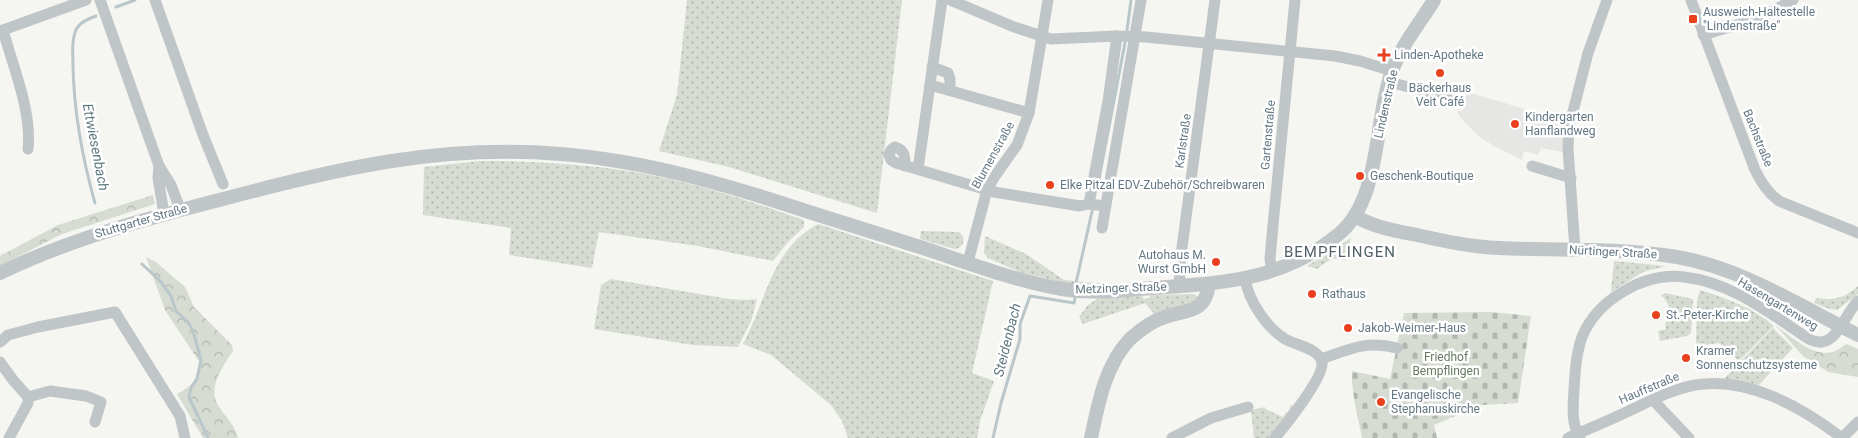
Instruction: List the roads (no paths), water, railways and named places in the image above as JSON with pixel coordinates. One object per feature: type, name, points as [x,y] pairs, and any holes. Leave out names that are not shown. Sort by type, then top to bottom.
[{"type":"street","points":[[28,149],[30,134],[26,114],[1,31],[86,0]]},
{"type":"street","points":[[100,0],[159,166],[171,185],[180,209]]},
{"type":"street","points":[[156,0],[223,184]]},
{"type":"street","points":[[918,169],[942,0]]},
{"type":"street","name":"Blumenstraße","points":[[968,262],[987,190],[1017,145],[1029,114],[1048,0]]},
{"type":"street","points":[[1102,228],[1141,0]]},
{"type":"street","name":"Karlstraße","points":[[1179,286],[1215,0]]},
{"type":"street","name":"Gartenstraße","points":[[1272,272],[1270,259],[1272,233],[1295,0]]},
{"type":"street","name":"Lindenstraße","points":[[1355,216],[1368,183],[1390,77],[1434,0]]},
{"type":"street","points":[[1574,250],[1568,140],[1569,127],[1588,53],[1607,0]]},
{"type":"street","name":"Bachstraße","points":[[1691,0],[1755,170],[1767,191],[1779,201],[1858,233]]},
{"type":"street","points":[[1703,35],[1760,18],[1793,0]]},
{"type":"street","points":[[957,1],[1002,23],[1058,40],[1135,36],[1350,58],[1390,77],[1447,97]]},
{"type":"street","points":[[1089,204],[1118,36]]},
{"type":"street","points":[[932,67],[948,73],[950,90]]},
{"type":"street","points":[[930,85],[1029,114]]},
{"type":"street","name":"Stuttgarter Straße","points":[[0,273],[32,257],[83,238],[180,209],[353,167],[430,155],[505,152],[565,154],[630,162],[680,172],[875,232]]},
{"type":"street","points":[[159,166],[159,189],[164,214]]},
{"type":"street","points":[[905,166],[1015,197],[1074,205],[1105,206]]},
{"type":"street","points":[[1532,166],[1570,178]]},
{"type":"street","name":"Metzinger Straße","points":[[875,232],[1043,285],[1073,290],[1106,291],[1209,284],[1245,279],[1272,272],[1325,244],[1343,230],[1355,216]]},
{"type":"street","name":"Nürtinger Straße","points":[[1355,216],[1373,224],[1457,244],[1497,248],[1651,254],[1705,264],[1759,285],[1858,335]]},
{"type":"street","name":"Hasengartenweg","points":[[1575,437],[1573,416],[1575,379],[1577,356],[1583,336],[1592,320],[1605,306],[1622,293],[1641,283],[1669,276],[1703,281],[1750,301],[1808,339],[1819,343],[1830,340],[1850,309],[1858,301]]},
{"type":"street","points":[[1245,279],[1254,304],[1279,334],[1313,352],[1321,359],[1322,364],[1319,376],[1275,438]]},
{"type":"street","points":[[1091,438],[1103,389],[1124,346],[1139,331],[1154,322],[1198,308],[1205,300],[1209,284]]},
{"type":"street","points":[[0,342],[8,335],[38,327],[115,312],[180,416],[185,438]]},
{"type":"street","points":[[1321,359],[1368,344],[1381,344],[1397,348]]},
{"type":"street","points":[[0,362],[28,397],[28,403],[9,438]]},
{"type":"street","name":"Hauffstraße","points":[[1575,437],[1653,400],[1698,384],[1744,387],[1788,404],[1820,422],[1842,438],[1858,422]]},
{"type":"street","points":[[28,397],[50,391],[86,396],[102,402],[95,422]]},
{"type":"street","points":[[1653,400],[1689,438]]},
{"type":"street","points":[[1172,438],[1211,418],[1248,407]]},
{"type":"waterway","name":"Ettwiesenbach","points":[[116,7],[135,0]]},
{"type":"waterway","name":"Steidenbach","points":[[1127,30],[1131,0]]},
{"type":"waterway","name":"Ettwiesenbach","points":[[95,203],[86,169],[77,118],[73,52],[77,28],[83,22],[96,16]]},
{"type":"waterway","name":"Steidenbach","points":[[1097,189],[1125,43]]},
{"type":"waterway","name":"Steidenbach","points":[[1076,283],[1093,207]]},
{"type":"waterway","name":"Ettwiesenbach","points":[[142,264],[160,281],[171,296],[176,311],[188,322],[193,331],[201,360],[197,379],[191,388],[189,397],[208,438]]},
{"type":"waterway","name":"Steidenbach","points":[[993,438],[1020,339],[1020,324],[1030,296],[1074,303],[1075,298]]},
{"type":"place","name":"Ausweich-Haltestelle \"Lindenstraße\"","points":[[1693,19]]},
{"type":"place","name":"Linden-Apotheke","points":[[1384,55]]},
{"type":"place","name":"Bäckerhaus Veit Café","points":[[1440,73]]},
{"type":"place","name":"Kindergarten Hanflandweg","points":[[1515,124]]},
{"type":"place","name":"Geschenk-Boutique","points":[[1360,176]]},
{"type":"place","name":"Elke Pitzal EDV-Zubehör/Schreibwaren","points":[[1050,185]]},
{"type":"place","name":"Autohaus M. Wurst GmbH","points":[[1216,262]]},
{"type":"place","name":"Rathaus","points":[[1312,294]]},
{"type":"place","name":"St.-Peter-Kirche","points":[[1656,315]]},
{"type":"place","name":"Jakob-Weimer-Haus","points":[[1348,328]]},
{"type":"place","name":"Kramer Sonnenschutzsysteme","points":[[1686,358]]},
{"type":"place","name":"Evangelische Stephanuskirche","points":[[1381,402]]},
{"type":"district","name":"BEMPFLINGEN","points":[[1340,252]]},
{"type":"park label","name":"Friedhof Bempflingen","points":[[1446,364]]}]
